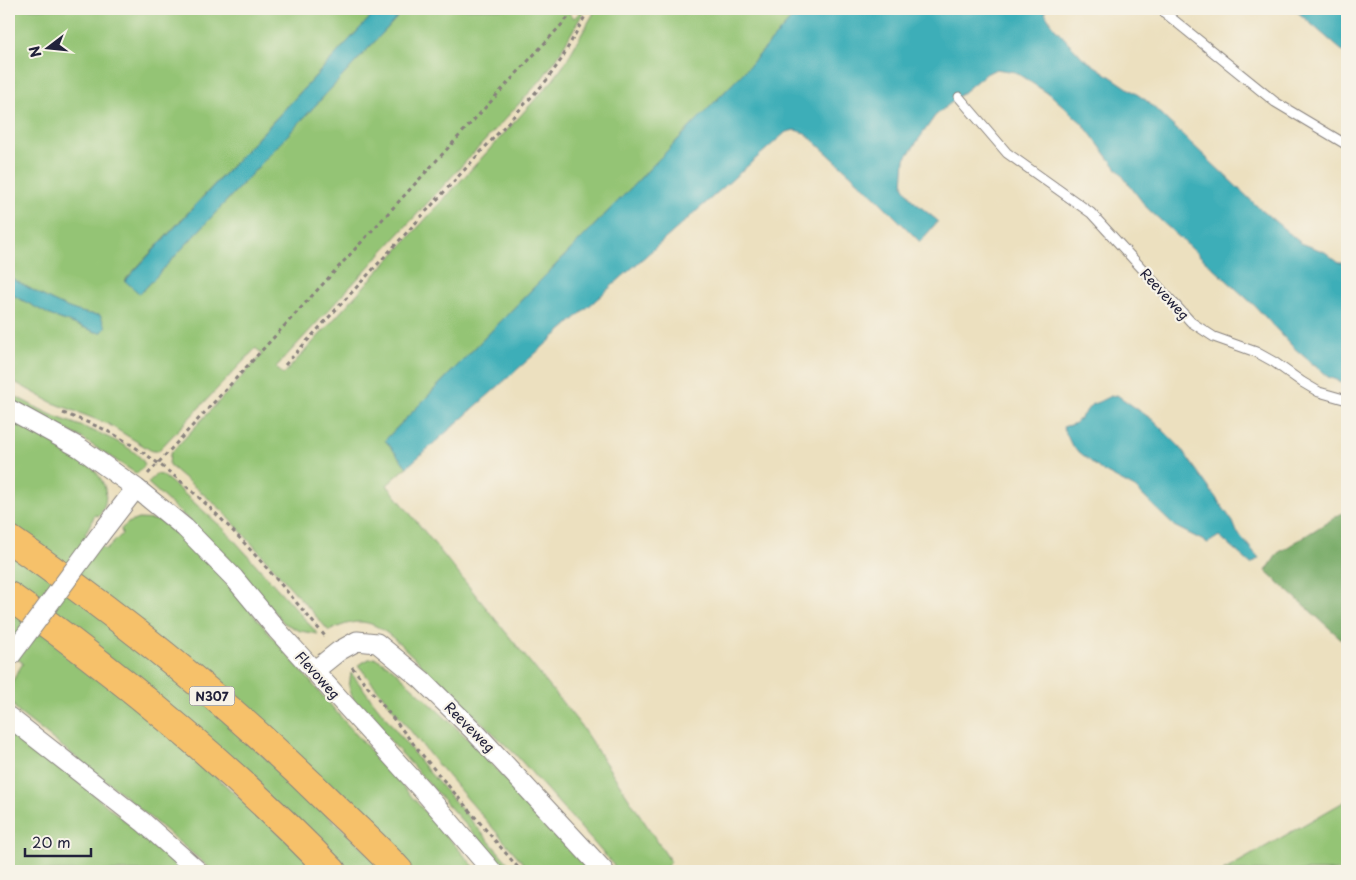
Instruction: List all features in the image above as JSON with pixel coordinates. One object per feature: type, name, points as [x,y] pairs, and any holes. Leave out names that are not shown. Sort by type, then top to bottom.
[{"type":"highway","name":"N307","points":[[9,539],[93,600],[199,684],[290,764],[399,871]]},
{"type":"highway","points":[[9,596],[81,647],[176,725],[253,793],[332,871]]},
{"type":"street","name":"Flevoweg","points":[[9,409],[63,437],[136,488],[185,528],[209,552],[425,793],[492,871]]},
{"type":"street","points":[[9,658],[136,488]]},
{"type":"street","name":"Reeveweg","points":[[314,671],[339,651],[357,642],[377,642],[422,680],[476,733],[604,871]]},
{"type":"street","points":[[9,717],[143,822],[198,871]]},
{"type":"lane","points":[[1164,13],[1275,102],[1347,145]]},
{"type":"lane","name":"Reeveweg","points":[[958,97],[1007,152],[1091,213],[1191,322],[1214,337],[1256,352],[1319,392],[1347,400]]},
{"type":"path","points":[[55,410],[116,436],[157,464],[576,9]]},
{"type":"path","points":[[285,365],[546,81],[561,60],[589,9]]},
{"type":"green space","points":[[9,9],[378,9],[125,280],[140,294],[405,9],[569,9],[567,11],[574,18],[581,11],[583,13],[557,58],[540,81],[276,367],[283,375],[553,80],[564,65],[596,9],[800,9],[744,72],[385,440],[407,467],[387,485],[579,723],[671,862],[662,871],[619,871],[516,755],[400,644],[383,630],[367,623],[350,623],[329,631],[222,510],[169,465],[170,454],[262,355],[256,348],[158,451],[152,451],[108,424],[51,402],[9,379],[9,293],[52,316],[96,332],[102,332],[106,327],[100,315],[76,311],[64,306],[9,277]]},
{"type":"green space","points":[[9,393],[54,416],[90,429],[118,442],[140,457],[145,465],[137,474],[80,437],[9,399]]},
{"type":"green space","points":[[9,419],[60,445],[78,456],[93,469],[103,483],[106,499],[99,516],[95,515],[85,534],[106,550],[122,534],[121,529],[128,523],[138,519],[160,520],[167,523],[211,565],[345,722],[478,871],[409,871],[9,528]]},
{"type":"green space","points":[[156,474],[162,475],[171,482],[225,530],[318,634],[300,631],[284,623],[214,543],[148,483]]},
{"type":"green space","points":[[1347,510],[1347,644],[1266,571],[1278,553]]},
{"type":"green space","points":[[9,547],[169,669],[388,871],[345,871],[322,847],[9,585]]},
{"type":"green space","points":[[9,604],[90,665],[322,871],[213,871],[119,791],[18,712],[10,700],[9,682],[12,682],[23,663],[9,652]]},
{"type":"green space","points":[[376,658],[392,668],[466,737],[591,871],[530,871],[434,760],[358,665],[369,659]]},
{"type":"green space","points":[[351,673],[423,765],[515,871],[507,871],[353,699],[349,687]]},
{"type":"green space","points":[[9,728],[58,765],[185,871],[9,871]]},
{"type":"green space","points":[[1347,800],[1347,871],[1223,871]]},
{"type":"water","points":[[378,9],[405,9],[140,294],[125,281]]},
{"type":"water","points":[[800,9],[1046,9],[1045,13],[1053,26],[1083,58],[1147,101],[1258,207],[1301,243],[1325,252],[1339,263],[1347,263],[1347,384],[1328,377],[1293,347],[1255,306],[1147,208],[1082,123],[1052,96],[1015,72],[996,69],[984,75],[935,116],[905,159],[903,185],[912,200],[938,221],[920,242],[873,195],[805,133],[795,130],[786,132],[407,467],[385,440],[744,72]]},
{"type":"water","points":[[1294,9],[1347,9],[1347,55]]},
{"type":"water","points":[[9,277],[64,306],[88,314],[100,315],[106,327],[102,332],[96,332],[52,316],[9,293]]},
{"type":"water","points":[[1117,395],[1153,420],[1180,447],[1233,522],[1237,532],[1259,558],[1251,564],[1219,536],[1208,543],[1174,526],[1135,488],[1101,470],[1072,446],[1063,427],[1076,423],[1092,404]]}]
